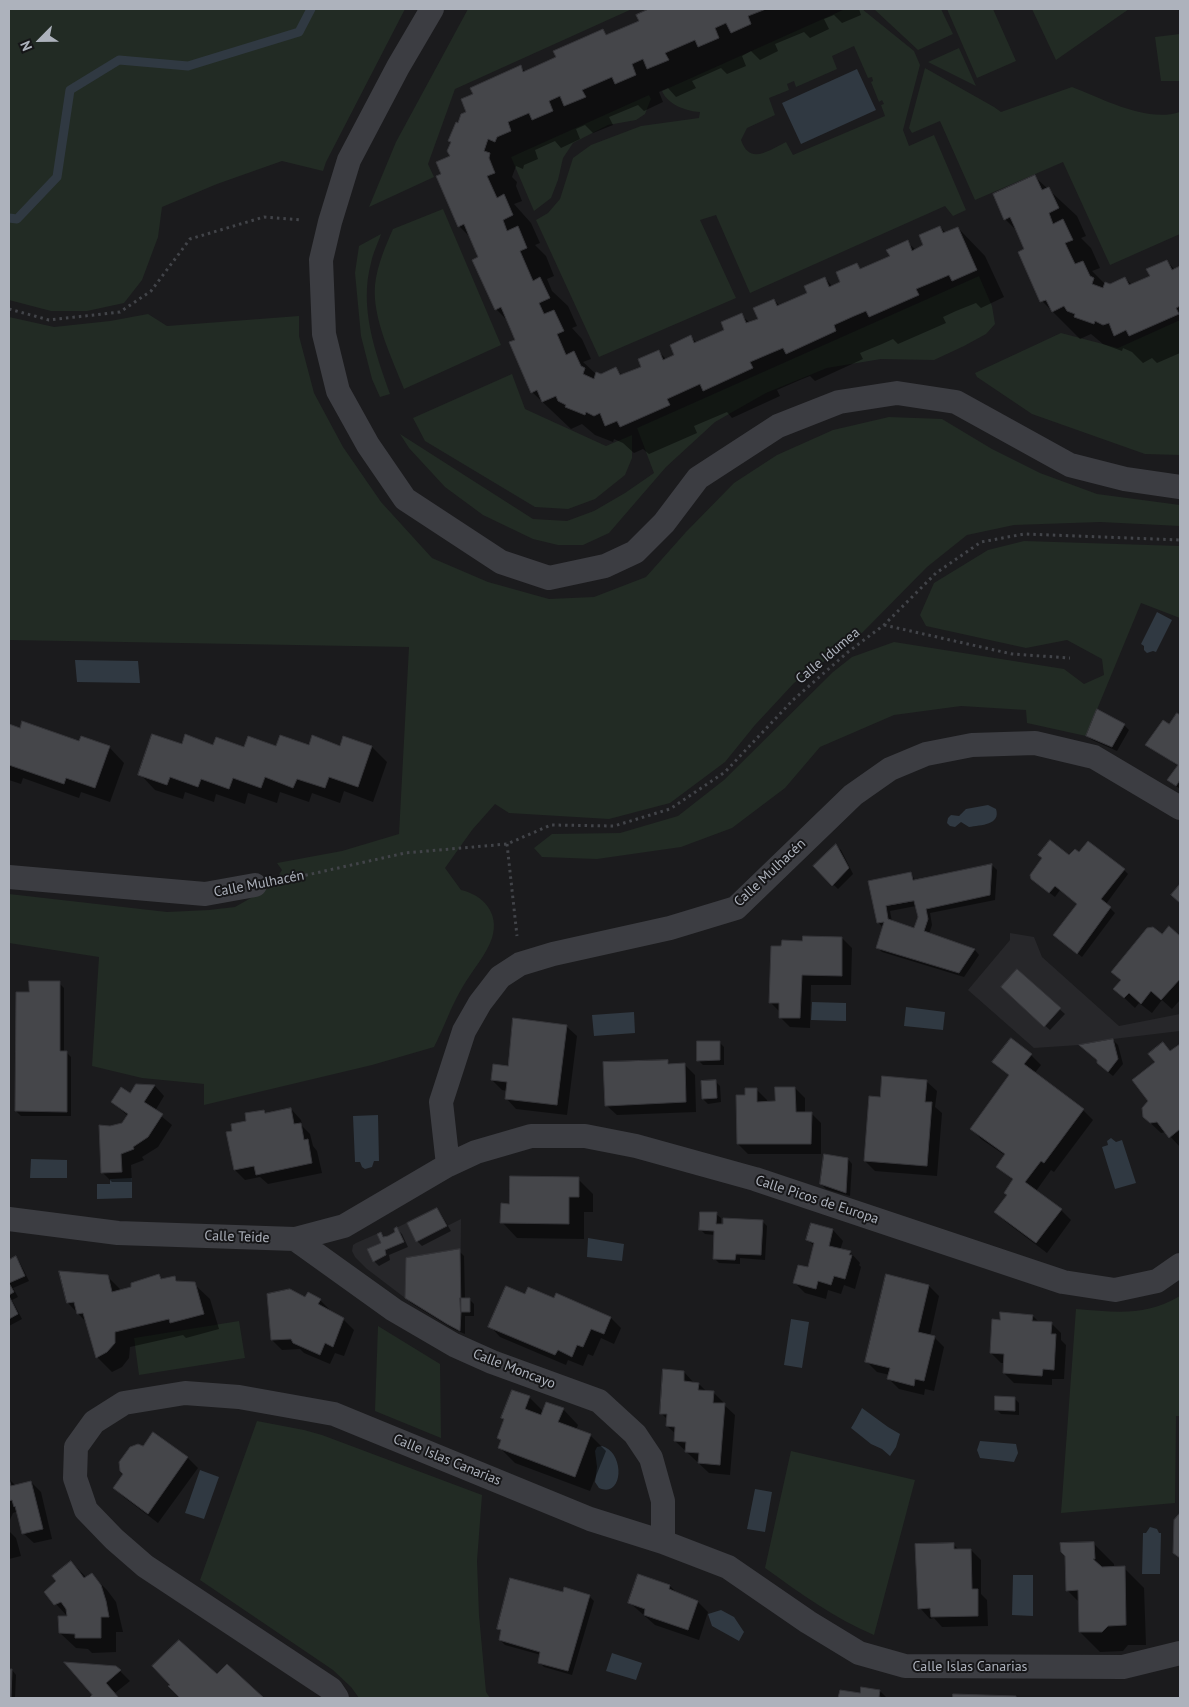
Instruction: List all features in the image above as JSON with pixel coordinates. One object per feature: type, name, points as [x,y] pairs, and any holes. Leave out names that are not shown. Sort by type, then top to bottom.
[{"type":"street","points":[[432,9],[398,67],[349,160],[330,222],[321,260],[324,334],[338,391],[368,445],[405,499],[501,562],[549,578],[605,566],[635,552],[664,523],[698,478],[778,426],[839,402],[897,393],[956,402],[1070,465],[1126,479],[1180,487]]},
{"type":"street","name":"Calle Mulhacén","points":[[448,1165],[441,1102],[464,1031],[480,1003],[500,977],[520,964],[553,954],[670,928],[736,908],[853,795],[890,769],[926,754],[972,745],[1035,743],[1094,757],[1180,808]]},
{"type":"street","name":"Calle Mulhacén","points":[[9,877],[205,894],[255,885]]},
{"type":"street","name":"Calle Picos de Europa","points":[[448,1165],[476,1152],[531,1136],[585,1136],[636,1146],[755,1179],[1063,1282],[1115,1290],[1157,1281],[1180,1265]]},
{"type":"street","name":"Calle Teide","points":[[9,1219],[118,1233],[295,1239],[344,1226],[448,1165]]},
{"type":"street","name":"Calle Moncayo","points":[[295,1239],[394,1310],[454,1345],[492,1362],[598,1401],[635,1434],[651,1458],[663,1501],[663,1542]]},
{"type":"street","name":"Calle Islas Canarias","points":[[337,1698],[331,1689],[145,1566],[114,1539],[86,1510],[75,1478],[76,1447],[94,1422],[124,1403],[185,1393],[239,1397],[334,1414],[590,1519],[663,1542],[728,1567],[808,1622],[859,1653],[905,1666],[1123,1667],[1180,1653]]},
{"type":"path","points":[[9,309],[49,320],[120,312],[151,290],[190,239],[264,217],[330,222]]},
{"type":"path","name":"Calle Idumea","points":[[507,844],[551,825],[614,826],[670,809],[725,772],[793,700],[848,652],[884,624],[936,573],[981,542],[1024,534],[1180,540]]},
{"type":"path","points":[[884,624],[1012,654],[1070,658]]},
{"type":"path","points":[[507,844],[520,964]]},
{"type":"path","name":"Calle Mulhacén","points":[[255,885],[282,881],[405,853],[507,844]]},
{"type":"shaded area","points":[[9,9],[405,9],[323,171],[282,161],[217,184],[162,207],[158,237],[142,280],[124,303],[87,311],[51,311],[9,300]]},
{"type":"shaded area","points":[[468,9],[632,9],[455,89],[428,164],[434,177],[369,207],[396,142]]},
{"type":"shaded area","points":[[845,9],[862,9],[914,51],[920,65],[903,130],[909,146],[934,135],[966,210],[953,216],[945,206],[750,293],[716,215],[700,220],[736,298],[599,357],[536,220],[548,213],[560,199],[573,158],[591,145],[641,126],[699,118],[700,112],[673,104],[662,91]],"holes":[[[854,46],[868,78],[872,77],[873,81],[871,82],[879,102],[882,100],[884,104],[881,105],[885,116],[793,155],[786,142],[760,154],[749,152],[745,148],[741,140],[747,128],[775,115],[769,98],[789,90],[787,84],[794,81],[796,87],[837,69],[832,56]]]},
{"type":"shaded area","points":[[874,9],[941,9],[953,34],[918,50]]},
{"type":"shaded area","points":[[947,9],[993,9],[1016,61],[977,78]]},
{"type":"shaded area","points":[[1032,9],[1129,9],[1056,60]]},
{"type":"shaded area","points":[[1180,34],[1180,81],[1161,81],[1155,37]]},
{"type":"shaded area","points":[[959,48],[976,86],[928,62]]},
{"type":"shaded area","points":[[925,68],[1001,112],[1072,87],[1139,112],[1167,115],[1180,112],[1180,234],[1110,265],[1063,162],[975,200],[940,121],[912,133],[909,128]]},
{"type":"shaded area","points":[[857,69],[876,110],[801,144],[782,103]]},
{"type":"shaded area","points":[[649,95],[651,99],[645,114],[636,120],[608,125],[573,143],[563,158],[558,180],[551,198],[534,211],[511,157]]},
{"type":"shaded area","points":[[443,209],[501,345],[404,389],[384,338],[377,311],[375,285],[378,271],[393,229]]},
{"type":"shaded area","points":[[381,234],[371,263],[367,296],[370,329],[390,394],[380,397],[372,379],[361,336],[355,273],[359,246]]},
{"type":"shaded area","points":[[979,276],[992,306],[995,324],[986,334],[934,360],[881,359],[827,368],[766,393],[715,422],[666,467],[609,533],[583,545],[558,545],[533,539],[483,515],[445,487],[409,448],[400,434],[533,519],[567,521],[594,511],[654,473],[637,428]]},
{"type":"shaded area","points":[[148,314],[167,326],[299,316],[299,336],[314,393],[343,447],[381,502],[432,558],[488,582],[549,599],[594,597],[646,577],[686,532],[734,483],[777,455],[833,430],[889,417],[942,419],[992,449],[1040,473],[1097,494],[1180,505],[1180,526],[1100,522],[1014,525],[967,535],[927,567],[858,637],[794,683],[755,725],[725,762],[670,803],[609,819],[509,813],[495,804],[472,830],[445,868],[461,890],[476,896],[488,906],[492,913],[494,929],[490,944],[458,995],[434,1047],[372,1065],[204,1105],[204,1084],[142,1078],[92,1066],[99,957],[9,943],[9,894],[167,912],[235,907],[272,886],[282,870],[277,863],[342,851],[399,834],[409,647],[9,640],[9,317],[54,327],[110,321]]},
{"type":"shaded area","points":[[1180,320],[1180,455],[1145,454],[1032,414],[977,377],[975,373],[1061,333],[1118,348]]},
{"type":"shaded area","points":[[512,374],[525,409],[606,446],[632,435],[632,458],[625,475],[595,499],[568,509],[535,507],[425,441],[413,418]]},
{"type":"shaded area","points":[[1024,541],[1180,546],[1180,618],[1141,603],[1086,736],[1027,723],[1026,710],[961,706],[894,715],[820,747],[785,788],[732,828],[681,847],[597,859],[542,857],[534,848],[552,834],[620,833],[678,816],[724,780],[833,672],[852,657],[894,642],[1064,669],[1084,684],[1104,675],[1102,659],[1067,640],[1026,648],[926,626],[920,615],[934,583],[988,550]]},
{"type":"shaded area","points":[[1157,612],[1172,620],[1156,652],[1147,653],[1141,644]]},
{"type":"shaded area","points":[[75,660],[138,661],[140,683],[77,682]]},
{"type":"shaded area","points":[[988,805],[996,809],[997,814],[996,818],[989,823],[969,827],[961,822],[955,827],[947,823],[951,815],[959,816],[966,809]]},
{"type":"shaded area","points":[[1010,933],[1034,937],[1042,957],[1119,1026],[1180,1014],[1180,1031],[1079,1045],[1034,1048],[968,990],[1010,940]]},
{"type":"shaded area","points":[[812,1002],[846,1003],[846,1021],[811,1020]]},
{"type":"shaded area","points":[[906,1007],[945,1012],[943,1030],[904,1026]]},
{"type":"shaded area","points":[[634,1012],[635,1033],[594,1036],[592,1015]]},
{"type":"shaded area","points":[[378,1115],[379,1161],[374,1161],[372,1167],[365,1169],[360,1162],[355,1162],[353,1116]]},
{"type":"shaded area","points":[[1111,1138],[1116,1142],[1122,1140],[1136,1183],[1115,1189],[1102,1147],[1108,1145],[1107,1141]]},
{"type":"shaded area","points":[[31,1159],[67,1160],[67,1178],[30,1178]]},
{"type":"shaded area","points":[[132,1178],[132,1198],[97,1199],[97,1184],[110,1184],[110,1179]]},
{"type":"shaded area","points":[[437,1208],[447,1226],[461,1219],[460,1331],[409,1301],[367,1269],[355,1257],[352,1251],[353,1245],[356,1243],[381,1232],[383,1237],[388,1236],[395,1232],[394,1229]]},
{"type":"shaded area","points":[[588,1238],[624,1244],[622,1261],[587,1257]]},
{"type":"shaded area","points":[[1180,1296],[1180,1416],[1176,1416],[1175,1503],[1061,1513],[1076,1309],[1117,1312],[1142,1310],[1167,1303]]},
{"type":"shaded area","points":[[791,1319],[809,1322],[802,1368],[784,1365]]},
{"type":"shaded area","points":[[239,1321],[245,1358],[139,1375],[134,1338]]},
{"type":"shaded area","points":[[378,1326],[440,1364],[441,1438],[375,1411]]},
{"type":"shaded area","points":[[862,1408],[900,1434],[896,1447],[890,1456],[851,1428]]},
{"type":"shaded area","points":[[257,1421],[322,1435],[482,1495],[477,1561],[479,1615],[486,1692],[490,1698],[359,1698],[351,1687],[333,1670],[200,1580]]},
{"type":"shaded area","points":[[980,1441],[1016,1444],[1018,1453],[1014,1462],[980,1458],[977,1450]]},
{"type":"shaded area","points":[[602,1446],[610,1450],[618,1465],[617,1481],[613,1487],[607,1490],[599,1488],[595,1482],[597,1467],[595,1451],[597,1447]]},
{"type":"shaded area","points":[[791,1451],[915,1480],[874,1635],[831,1613],[765,1568]]},
{"type":"shaded area","points":[[200,1470],[219,1477],[204,1519],[185,1513]]},
{"type":"shaded area","points":[[755,1489],[772,1492],[765,1532],[747,1529]]},
{"type":"shaded area","points":[[1150,1527],[1157,1529],[1161,1533],[1160,1574],[1142,1574],[1143,1533],[1146,1533]]},
{"type":"shaded area","points":[[1013,1575],[1033,1575],[1033,1616],[1012,1615]]},
{"type":"shaded area","points":[[721,1610],[734,1617],[744,1632],[739,1641],[712,1626],[708,1614]]},
{"type":"shaded area","points":[[612,1653],[642,1663],[636,1680],[606,1671]]},
{"type":"building","points":[[649,9],[766,9],[748,16],[751,24],[731,33],[726,23],[715,28],[719,38],[698,47],[695,40],[665,53],[669,60],[647,69],[643,59],[632,64],[636,75],[615,84],[612,77],[582,90],[586,97],[564,106],[560,96],[549,101],[553,111],[532,120],[529,113],[508,122],[511,131],[497,137],[495,142],[488,139],[484,151],[490,153],[489,158],[495,173],[487,176],[497,198],[504,194],[513,215],[503,220],[507,231],[518,226],[527,248],[520,251],[533,281],[540,277],[550,298],[539,303],[544,314],[554,310],[564,331],[557,334],[566,355],[574,351],[581,366],[585,368],[583,374],[594,379],[596,372],[601,374],[616,367],[620,375],[641,367],[638,359],[659,350],[663,360],[674,355],[670,345],[691,335],[694,343],[724,330],[721,322],[742,313],[746,323],[758,319],[753,308],[774,299],[777,306],[807,293],[804,286],[825,277],[829,287],[840,282],[836,272],[857,263],[860,269],[890,256],[886,250],[908,240],[912,251],[923,245],[919,235],[940,226],[943,233],[958,227],[977,270],[952,281],[949,275],[916,289],[919,295],[869,317],[866,311],[854,316],[834,325],[836,331],[786,354],[783,348],[750,362],[753,368],[703,391],[700,384],[667,399],[670,405],[620,427],[617,421],[605,426],[600,413],[594,416],[586,412],[585,415],[565,407],[566,405],[558,401],[556,396],[542,402],[537,390],[531,393],[509,342],[515,340],[501,307],[495,310],[472,260],[478,257],[464,224],[458,227],[436,176],[441,174],[436,162],[450,156],[447,151],[451,142],[448,141],[456,122],[458,123],[461,114],[466,112],[461,99],[473,94],[470,88],[521,65],[523,72],[556,57],[553,51],[603,29],[606,35],[639,21],[636,15]]},
{"type":"building","points":[[1035,175],[1042,190],[1049,187],[1059,208],[1049,213],[1053,224],[1063,219],[1073,240],[1065,243],[1075,264],[1083,261],[1090,276],[1094,278],[1092,284],[1103,288],[1105,282],[1110,284],[1125,277],[1129,285],[1150,276],[1146,269],[1167,260],[1172,270],[1180,266],[1180,306],[1176,308],[1179,314],[1129,336],[1126,330],[1114,336],[1109,323],[1103,325],[1095,321],[1094,324],[1074,317],[1075,314],[1067,311],[1064,306],[1052,312],[1046,300],[1040,302],[1018,252],[1024,249],[1015,228],[1010,217],[1004,220],[993,194]]},
{"type":"building","points":[[1097,709],[1125,724],[1112,747],[1086,736]]},
{"type":"building","points":[[1177,713],[1180,715],[1180,780],[1176,786],[1167,780],[1178,765],[1145,745],[1163,720],[1169,724]]},
{"type":"building","points":[[22,721],[79,741],[81,736],[110,746],[95,788],[66,778],[64,784],[9,765],[9,724],[20,728]]},
{"type":"building","points":[[152,734],[182,744],[185,734],[213,745],[216,737],[244,747],[248,736],[276,746],[280,735],[309,745],[312,735],[340,746],[343,736],[372,746],[358,787],[329,777],[325,788],[297,779],[293,788],[265,777],[261,788],[233,778],[229,789],[201,779],[198,787],[170,777],[167,785],[138,775]]},
{"type":"building","points":[[1050,840],[1069,855],[1075,849],[1079,852],[1088,841],[1125,869],[1101,899],[1111,907],[1077,954],[1053,935],[1077,904],[1055,886],[1049,893],[1031,879],[1030,875],[1042,858],[1038,855]]},
{"type":"building","points":[[836,844],[849,868],[832,886],[813,866]]},
{"type":"building","points":[[992,864],[990,895],[926,909],[928,919],[924,931],[975,949],[959,973],[876,948],[884,922],[877,923],[868,881],[911,872],[913,880]],"holes":[[[914,901],[918,917],[914,928],[888,919],[886,906]]]},
{"type":"building","points":[[1180,884],[1180,903],[1171,895]]},
{"type":"building","points":[[1169,926],[1180,936],[1180,979],[1161,1000],[1151,991],[1141,1004],[1129,993],[1124,998],[1113,989],[1121,980],[1111,972],[1147,928],[1153,927],[1162,934]]},
{"type":"building","points":[[803,936],[842,937],[842,976],[802,975],[800,1018],[779,1018],[779,1003],[769,1003],[771,946],[781,946],[782,940],[802,941]]},
{"type":"building","points":[[1017,969],[1061,1008],[1044,1027],[1001,987]]},
{"type":"building","points":[[29,981],[60,981],[60,1051],[67,1051],[67,1112],[15,1111],[16,992],[29,992]]},
{"type":"building","points":[[513,1018],[567,1025],[557,1105],[505,1099],[507,1082],[491,1080],[493,1064],[508,1066]]},
{"type":"building","points":[[1011,1038],[1032,1054],[1024,1064],[1084,1109],[1044,1163],[1041,1161],[1025,1182],[1062,1209],[1036,1243],[994,1212],[1007,1195],[1004,1193],[1013,1179],[996,1167],[1005,1154],[970,1129],[1009,1075],[992,1062]]},
{"type":"building","points":[[1113,1039],[1118,1059],[1108,1072],[1079,1045]]},
{"type":"building","points":[[697,1041],[720,1041],[720,1060],[697,1061]]},
{"type":"building","points":[[1163,1042],[1170,1051],[1180,1044],[1180,1129],[1169,1138],[1157,1122],[1150,1123],[1143,1117],[1142,1108],[1148,1101],[1132,1080],[1155,1062],[1148,1054]]},
{"type":"building","points":[[668,1060],[668,1064],[685,1063],[686,1102],[605,1106],[603,1062]]},
{"type":"building","points":[[882,1076],[927,1080],[925,1102],[932,1102],[927,1166],[864,1161],[869,1096],[880,1097]]},
{"type":"building","points":[[716,1080],[717,1098],[702,1099],[701,1081]]},
{"type":"building","points":[[136,1084],[155,1085],[144,1102],[163,1114],[148,1137],[133,1147],[134,1149],[121,1154],[122,1172],[101,1173],[99,1125],[110,1126],[122,1123],[128,1114],[111,1102],[121,1087],[130,1093]]},
{"type":"building","points":[[775,1087],[795,1087],[796,1112],[812,1112],[811,1144],[737,1144],[736,1095],[745,1095],[745,1088],[757,1088],[757,1102],[775,1101]]},
{"type":"building","points":[[291,1108],[294,1124],[301,1123],[304,1140],[308,1139],[312,1163],[256,1175],[254,1166],[234,1170],[226,1132],[232,1131],[231,1124],[246,1121],[245,1113],[264,1110],[265,1113]]},
{"type":"building","points":[[824,1154],[848,1158],[846,1193],[820,1184]]},
{"type":"building","points":[[510,1176],[579,1177],[579,1197],[569,1197],[569,1224],[500,1223],[501,1203],[509,1204]]},
{"type":"building","points":[[437,1208],[447,1226],[416,1242],[407,1223]]},
{"type":"building","points":[[700,1212],[717,1212],[716,1224],[723,1224],[723,1218],[763,1220],[761,1255],[736,1254],[735,1260],[713,1259],[714,1231],[699,1230]]},
{"type":"building","points":[[811,1223],[833,1229],[829,1246],[851,1251],[849,1255],[852,1255],[845,1279],[834,1276],[831,1285],[818,1281],[816,1289],[793,1283],[798,1265],[808,1267],[814,1243],[806,1240]]},
{"type":"building","points":[[397,1227],[404,1242],[385,1250],[386,1255],[373,1262],[367,1249],[381,1243],[377,1234],[381,1232],[383,1237],[388,1236],[395,1232],[394,1229]]},
{"type":"building","points":[[460,1249],[460,1331],[405,1298],[406,1258]]},
{"type":"building","points":[[16,1256],[25,1276],[9,1283],[9,1260]]},
{"type":"building","points":[[59,1271],[108,1275],[112,1292],[131,1287],[131,1283],[159,1274],[161,1279],[175,1276],[176,1281],[195,1282],[204,1314],[170,1323],[169,1319],[115,1332],[115,1343],[107,1352],[96,1358],[83,1313],[77,1314],[74,1302],[67,1303]]},
{"type":"building","points":[[886,1274],[929,1285],[918,1332],[935,1336],[924,1381],[915,1379],[914,1386],[887,1379],[890,1368],[865,1362]]},
{"type":"building","points":[[9,1283],[14,1292],[9,1295]]},
{"type":"building","points":[[506,1286],[525,1294],[528,1287],[554,1298],[556,1293],[611,1317],[604,1334],[591,1329],[583,1347],[577,1345],[572,1357],[558,1350],[555,1355],[488,1327]]},
{"type":"building","points":[[290,1289],[305,1297],[308,1292],[321,1299],[318,1304],[344,1318],[333,1347],[325,1343],[320,1355],[293,1343],[291,1339],[271,1340],[267,1294]]},
{"type":"building","points":[[9,1296],[18,1314],[9,1319]]},
{"type":"building","points":[[460,1298],[470,1298],[470,1312],[461,1312]]},
{"type":"building","points":[[1000,1312],[1033,1315],[1032,1321],[1052,1322],[1051,1334],[1056,1334],[1054,1370],[1043,1369],[1042,1376],[1003,1373],[1004,1354],[990,1353],[992,1319],[1000,1320]]},
{"type":"building","points":[[663,1369],[684,1371],[684,1381],[699,1383],[698,1390],[714,1391],[713,1403],[725,1403],[720,1465],[698,1463],[699,1453],[685,1452],[686,1442],[674,1441],[675,1427],[666,1426],[667,1414],[660,1414]]},
{"type":"building","points":[[512,1390],[530,1396],[525,1409],[541,1415],[546,1402],[564,1408],[558,1422],[591,1434],[575,1477],[498,1448],[501,1440],[497,1438],[504,1419],[501,1418]]},
{"type":"building","points":[[995,1396],[1015,1397],[1015,1411],[995,1410]]},
{"type":"building","points":[[153,1432],[188,1457],[148,1514],[113,1488],[123,1474],[120,1471],[119,1462],[130,1447],[138,1444],[143,1446]]},
{"type":"building","points":[[9,1478],[11,1486],[31,1481],[43,1529],[22,1534],[15,1506],[12,1500],[9,1501]]},
{"type":"building","points":[[1180,1513],[1180,1558],[1173,1553],[1174,1520]]},
{"type":"building","points":[[1094,1542],[1095,1559],[1093,1559],[1102,1567],[1125,1566],[1126,1625],[1108,1626],[1102,1632],[1079,1632],[1078,1590],[1066,1591],[1065,1556],[1061,1552],[1060,1543]]},
{"type":"building","points":[[954,1543],[954,1549],[971,1549],[972,1589],[978,1589],[978,1616],[931,1617],[930,1608],[918,1609],[915,1544]]},
{"type":"building","points":[[71,1561],[84,1578],[92,1573],[101,1585],[109,1617],[101,1617],[101,1638],[75,1638],[75,1634],[59,1633],[58,1616],[67,1616],[66,1609],[61,1602],[54,1605],[44,1592],[56,1581],[52,1576]]},
{"type":"building","points":[[638,1574],[670,1585],[669,1589],[698,1601],[688,1630],[644,1615],[645,1609],[628,1603]]},
{"type":"building","points":[[510,1578],[563,1592],[564,1587],[590,1595],[568,1671],[538,1663],[540,1652],[499,1640],[501,1630],[497,1629]]},
{"type":"building","points":[[179,1640],[217,1674],[227,1664],[264,1698],[180,1698],[152,1666]]},
{"type":"building","points":[[64,1662],[116,1666],[121,1670],[106,1683],[119,1698],[89,1698],[92,1695]]},
{"type":"building","points":[[9,1669],[12,1669],[11,1698],[9,1698]]},
{"type":"building","points":[[861,1687],[880,1690],[879,1697],[884,1698],[838,1698],[840,1690],[860,1693]]},
{"type":"building","points":[[953,1694],[1016,1696],[1016,1698],[953,1698]]},
{"type":"waterway","points":[[9,218],[17,219],[57,177],[70,90],[119,60],[188,66],[299,32],[311,9]]}]
